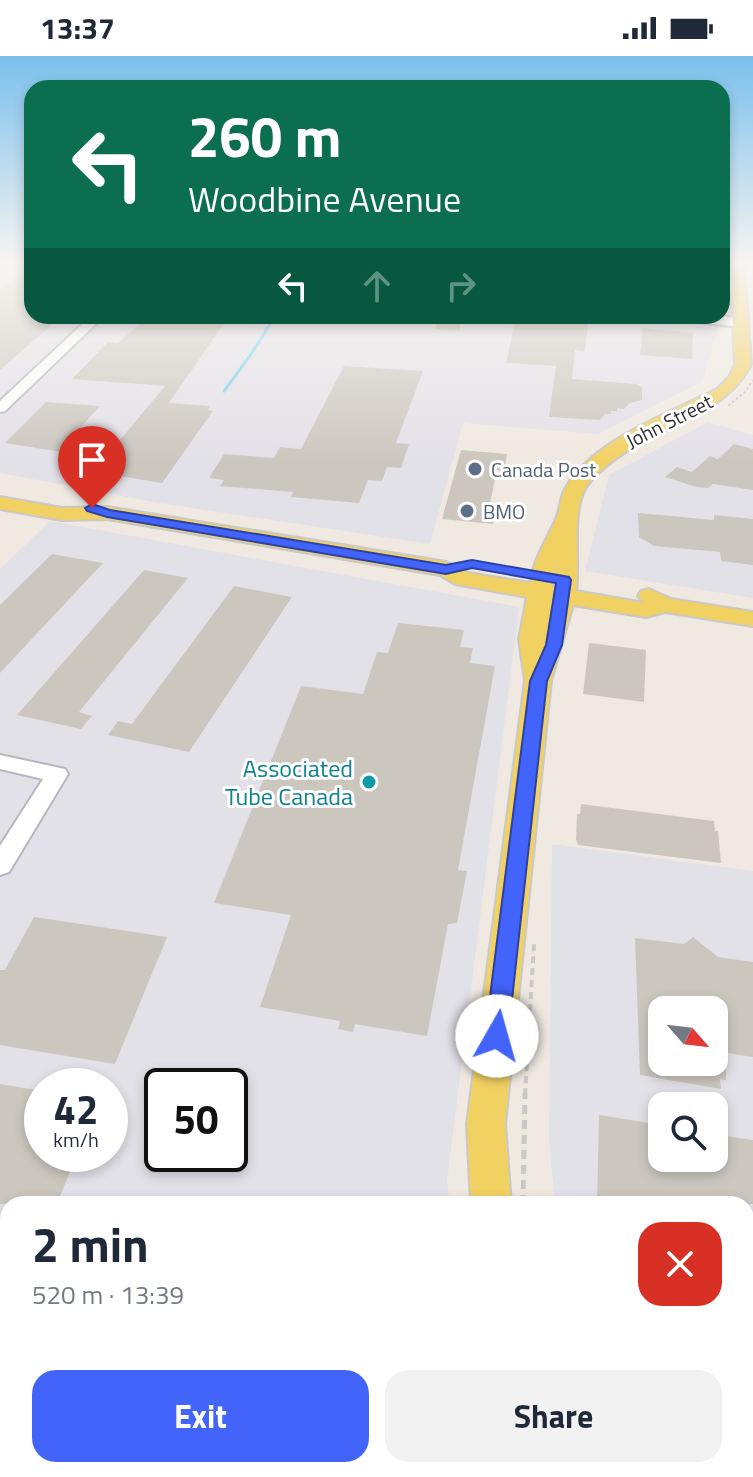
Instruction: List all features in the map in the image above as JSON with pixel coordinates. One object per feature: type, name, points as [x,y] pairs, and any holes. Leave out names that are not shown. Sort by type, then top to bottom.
[{"type":"main road","name":"John Street","points":[[490,1196],[486,1124],[538,681],[554,645],[551,586],[571,545],[567,519],[573,493],[600,460],[723,393],[736,379],[743,364],[741,329]]},
{"type":"main road","points":[[0,489],[77,502],[107,513]]},
{"type":"main road","points":[[0,503],[62,514],[107,513],[446,569],[463,579],[551,586],[646,610],[665,605],[753,619]]},
{"type":"street","points":[[0,408],[84,329]]},
{"type":"street","points":[[0,762],[57,774],[0,866]]},
{"type":"path","points":[[523,1196],[526,1067],[534,933]]},
{"type":"shaded area","points":[[0,329],[717,329],[702,382],[598,434],[463,423],[430,544],[159,503],[0,473]]},
{"type":"shaded area","points":[[708,422],[753,435],[753,598],[585,571],[609,475]]},
{"type":"shaded area","points":[[50,521],[519,607],[447,1181],[449,1196],[0,1196],[0,569]]},
{"type":"shaded area","points":[[552,844],[753,871],[753,1196],[554,1196],[549,1141]]},
{"type":"building","points":[[0,329],[47,329],[0,370]]},
{"type":"building","points":[[134,329],[220,329],[169,403],[210,406],[208,410],[213,411],[162,483],[94,472],[105,459],[5,443],[46,402],[100,406],[73,436],[120,440],[165,386],[72,379],[108,342],[118,343]]},
{"type":"building","points":[[514,329],[587,329],[585,351],[575,350],[572,379],[636,384],[642,387],[642,400],[630,403],[624,409],[617,408],[617,411],[605,414],[600,420],[549,417],[556,366],[506,363]]},
{"type":"building","points":[[643,329],[693,333],[692,359],[640,355]]},
{"type":"building","points":[[344,366],[423,371],[396,443],[409,444],[401,468],[387,467],[382,481],[368,480],[359,503],[291,497],[293,492],[220,486],[224,480],[209,478],[224,454],[274,458],[280,447],[301,449]]},
{"type":"building","points":[[734,444],[753,449],[753,490],[713,484],[708,488],[696,487],[665,477],[677,467],[692,472],[710,456],[718,459]]},
{"type":"building","points":[[461,450],[507,454],[504,471],[497,470],[490,503],[497,504],[493,524],[442,519]]},
{"type":"building","points":[[638,513],[714,520],[714,515],[753,519],[753,565],[721,561],[720,552],[654,546],[639,537]]},
{"type":"building","points":[[52,554],[103,563],[0,673],[0,605]]},
{"type":"building","points":[[144,570],[188,578],[79,712],[92,716],[81,729],[17,715]]},
{"type":"building","points":[[234,586],[292,597],[189,752],[108,735],[118,721],[132,724]]},
{"type":"building","name":"Associated Tube Canada","points":[[398,623],[464,630],[460,647],[473,648],[470,663],[495,666],[458,870],[467,871],[457,923],[448,924],[427,1036],[355,1024],[353,1032],[338,1029],[340,1021],[260,1007],[291,915],[214,903],[301,686],[363,694],[377,652],[388,653]]},
{"type":"building","points":[[589,643],[646,650],[644,702],[583,694]]},
{"type":"building","points":[[581,804],[714,821],[721,863],[578,845],[577,814],[580,814]]},
{"type":"building","points":[[34,917],[167,937],[115,1064],[0,1045],[0,970],[5,970]]},
{"type":"building","points":[[693,937],[718,957],[753,962],[753,1057],[728,1053],[728,996],[648,996],[648,1076],[726,1076],[726,1080],[720,1079],[721,1089],[640,1075],[635,938],[684,944]]},
{"type":"building","points":[[0,1084],[24,1088],[24,1172],[70,1172],[60,1196],[0,1196]]},
{"type":"building","points":[[599,1115],[648,1123],[648,1172],[728,1172],[728,1136],[753,1140],[753,1196],[597,1196]]},
{"type":"waterway","points":[[224,391],[266,329]]},
{"type":"place","name":"Canada Post","points":[[475,469]]},
{"type":"place","name":"BMO","points":[[467,511]]},
{"type":"place","name":"Associated Tube Canada","points":[[369,782]]},
{"type":"route","points":[[92,508],[446,569],[472,564],[564,580],[554,645],[538,681],[497,1036]]}]
